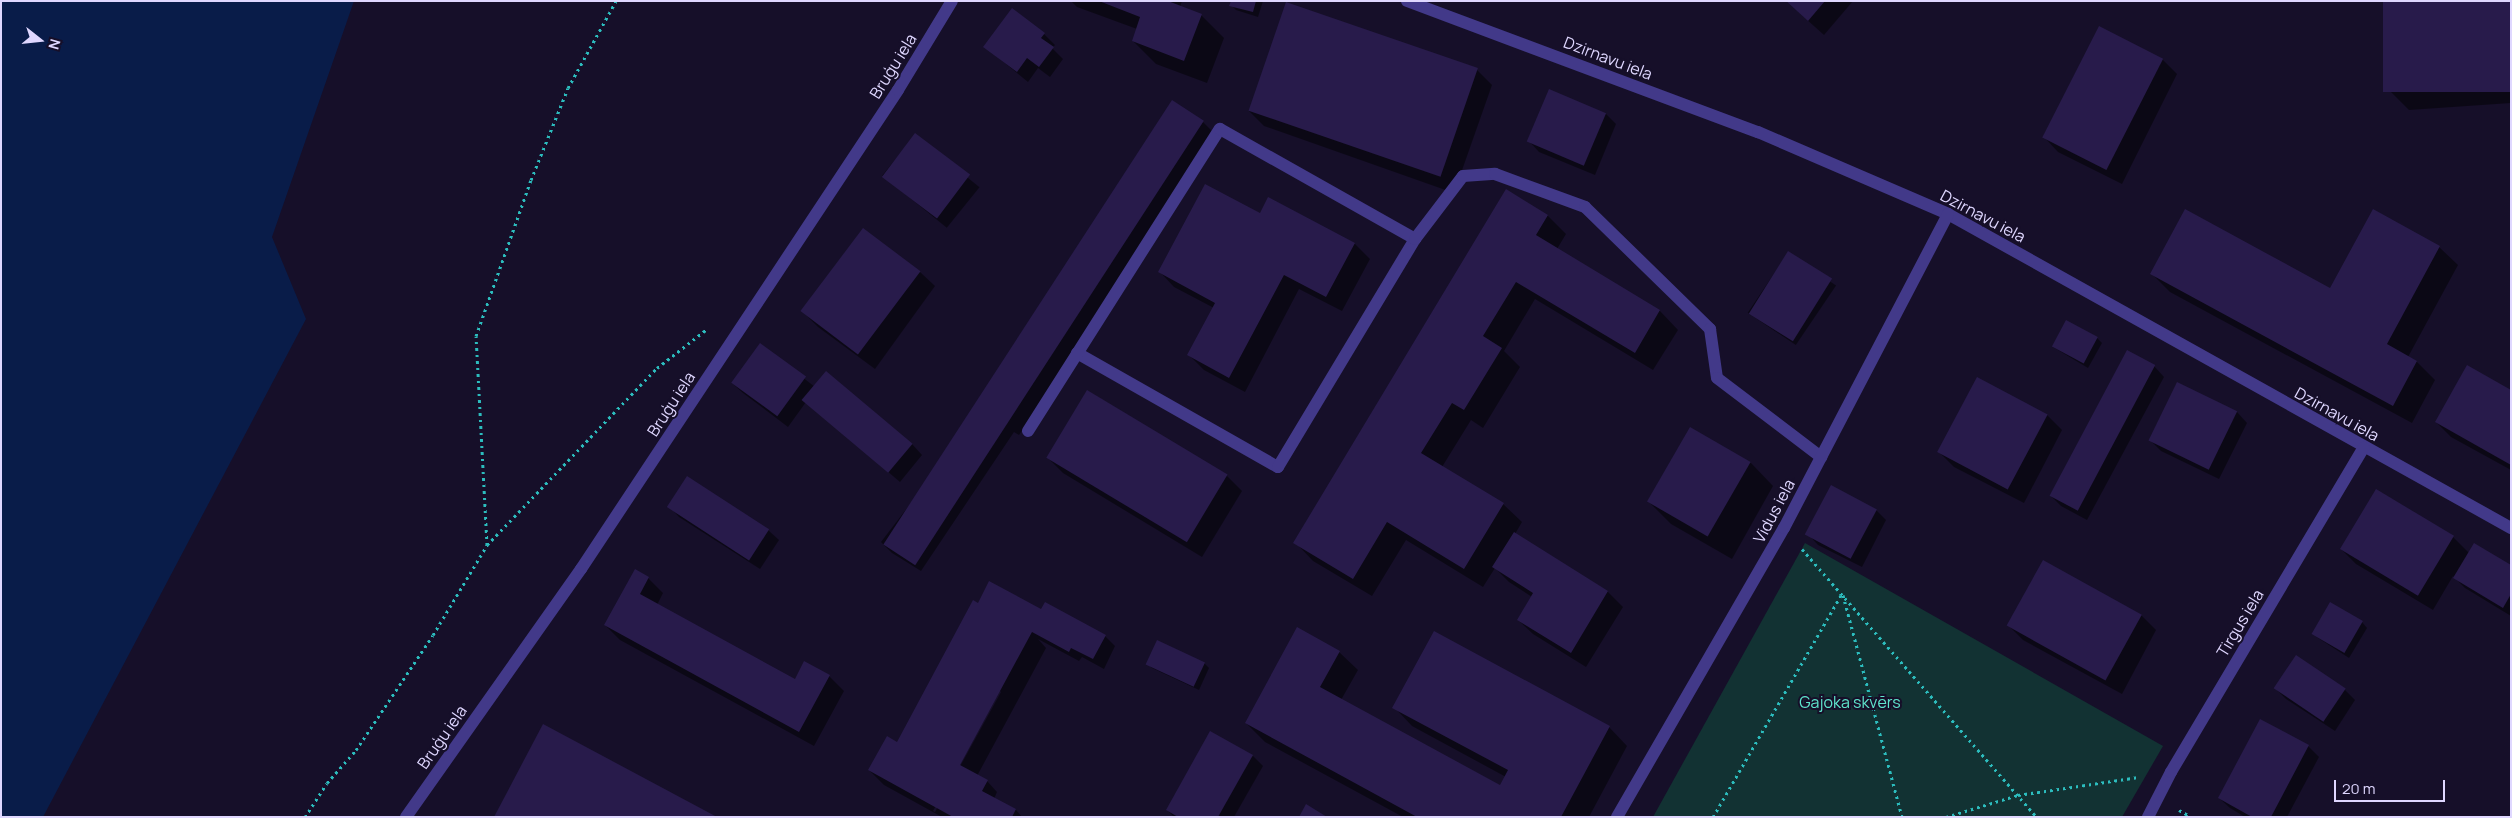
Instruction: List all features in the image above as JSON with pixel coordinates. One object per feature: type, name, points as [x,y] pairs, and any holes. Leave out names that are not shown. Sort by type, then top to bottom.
[{"type":"street","name":"Bruģu iela","points":[[406,817],[581,570],[898,90],[952,1]]},
{"type":"street","name":"Dzirnavu iela","points":[[1407,1],[1758,132],[1948,214],[2364,448],[2511,528]]},
{"type":"street","points":[[1028,431],[1220,129],[1415,239]]},
{"type":"street","points":[[1077,352],[1278,467],[1415,239],[1463,176],[1495,174],[1585,207],[1710,329],[1717,378],[1821,457]]},
{"type":"street","name":"Vidus iela","points":[[1617,817],[1784,528],[1948,214]]},
{"type":"street","name":"Tirgus iela","points":[[2148,817],[2171,772],[2364,448]]},
{"type":"path","points":[[487,545],[476,336],[531,180],[568,88],[616,1]]},
{"type":"path","points":[[305,817],[327,783],[356,750],[432,635],[487,545],[657,368],[715,323]]},
{"type":"path","points":[[1784,528],[2036,817]]},
{"type":"path","points":[[1713,817],[1842,594]]},
{"type":"path","points":[[1842,594],[1902,817]]},
{"type":"path","points":[[1946,817],[2018,795],[2171,772]]},
{"type":"green space","name":"Gajoka skvērs","points":[[1805,543],[2163,746],[2122,817],[1653,817]]},
{"type":"water","points":[[1,1],[354,1],[272,237],[306,319],[43,817],[1,817]]},
{"type":"building","points":[[1099,1],[1168,1],[1202,14],[1184,61],[1132,41],[1140,17]]},
{"type":"building","points":[[1231,1],[1256,1],[1253,12],[1229,6]]},
{"type":"building","points":[[1786,1],[1825,1],[1808,21]]},
{"type":"building","points":[[2383,1],[2511,1],[2511,92],[2383,92]]},
{"type":"building","points":[[1286,2],[1478,68],[1440,177],[1249,111]]},
{"type":"building","points":[[1012,8],[1045,33],[1041,38],[1054,47],[1039,67],[1027,58],[1017,72],[983,47]]},
{"type":"building","points":[[2099,26],[2163,59],[2106,170],[2042,137]]},
{"type":"building","points":[[1549,89],[1606,113],[1584,166],[1527,141]]},
{"type":"building","points":[[1172,100],[1204,121],[915,565],[883,544]]},
{"type":"building","points":[[915,133],[970,175],[937,218],[882,177]]},
{"type":"building","points":[[1205,184],[1260,213],[1268,197],[1355,243],[1326,297],[1284,275],[1229,378],[1187,355],[1215,303],[1158,272]]},
{"type":"building","points":[[1506,189],[1548,215],[1536,235],[1660,310],[1635,353],[1516,282],[1483,336],[1502,348],[1464,410],[1452,403],[1421,453],[1504,503],[1464,569],[1387,522],[1353,579],[1293,543]]},
{"type":"building","points":[[2185,209],[2330,288],[2373,209],[2440,246],[2387,344],[2417,361],[2393,406],[2150,274]]},
{"type":"building","points":[[863,228],[921,271],[858,354],[800,311]]},
{"type":"building","points":[[1788,251],[1832,279],[1793,341],[1749,314]]},
{"type":"building","points":[[2066,320],[2098,337],[2084,363],[2052,346]]},
{"type":"building","points":[[760,343],[806,377],[777,416],[731,383]]},
{"type":"building","points":[[2127,350],[2155,365],[2078,511],[2050,496]]},
{"type":"building","points":[[2467,365],[2511,390],[2511,465],[2435,422]]},
{"type":"building","points":[[826,371],[913,444],[888,473],[802,400]]},
{"type":"building","points":[[1977,377],[2048,415],[2008,490],[1937,452]]},
{"type":"building","points":[[2177,382],[2237,411],[2209,470],[2149,440]]},
{"type":"building","points":[[1087,390],[1228,474],[1187,542],[1046,458]]},
{"type":"building","points":[[1690,427],[1751,462],[1708,536],[1647,501]]},
{"type":"building","points":[[687,476],[769,529],[749,560],[667,507]]},
{"type":"building","points":[[1831,485],[1877,509],[1851,559],[1805,534]]},
{"type":"building","points":[[2376,489],[2454,536],[2418,596],[2340,549]]},
{"type":"building","points":[[1514,532],[1608,591],[1571,653],[1517,620],[1533,593],[1492,567]]},
{"type":"building","points":[[2474,543],[2511,565],[2511,594],[2503,608],[2453,578]]},
{"type":"building","points":[[2043,560],[2142,615],[2105,680],[2007,626]]},
{"type":"building","points":[[635,569],[649,577],[640,594],[795,679],[804,661],[830,675],[799,732],[604,625]]},
{"type":"building","points":[[989,581],[1041,609],[1045,602],[1106,635],[1093,659],[1071,648],[1069,652],[1032,632],[960,765],[988,780],[982,791],[1016,809],[1012,817],[953,817],[868,770],[887,736],[897,742],[973,600],[978,603]]},
{"type":"building","points":[[2330,602],[2363,621],[2344,653],[2312,634]]},
{"type":"building","points":[[1297,627],[1340,651],[1320,687],[1500,785],[1508,770],[1392,708],[1434,631],[1610,726],[1561,817],[1417,817],[1245,723]]},
{"type":"building","points":[[1157,640],[1205,662],[1194,687],[1146,664]]},
{"type":"building","points":[[2296,655],[2346,689],[2323,722],[2274,688]]},
{"type":"building","points":[[2260,719],[2309,745],[2271,817],[2252,817],[2218,798]]},
{"type":"building","points":[[543,724],[717,817],[494,817]]},
{"type":"building","points":[[1210,731],[1253,755],[1218,817],[1178,817],[1166,810]]},
{"type":"building","points":[[1306,804],[1327,817],[1299,817]]}]
